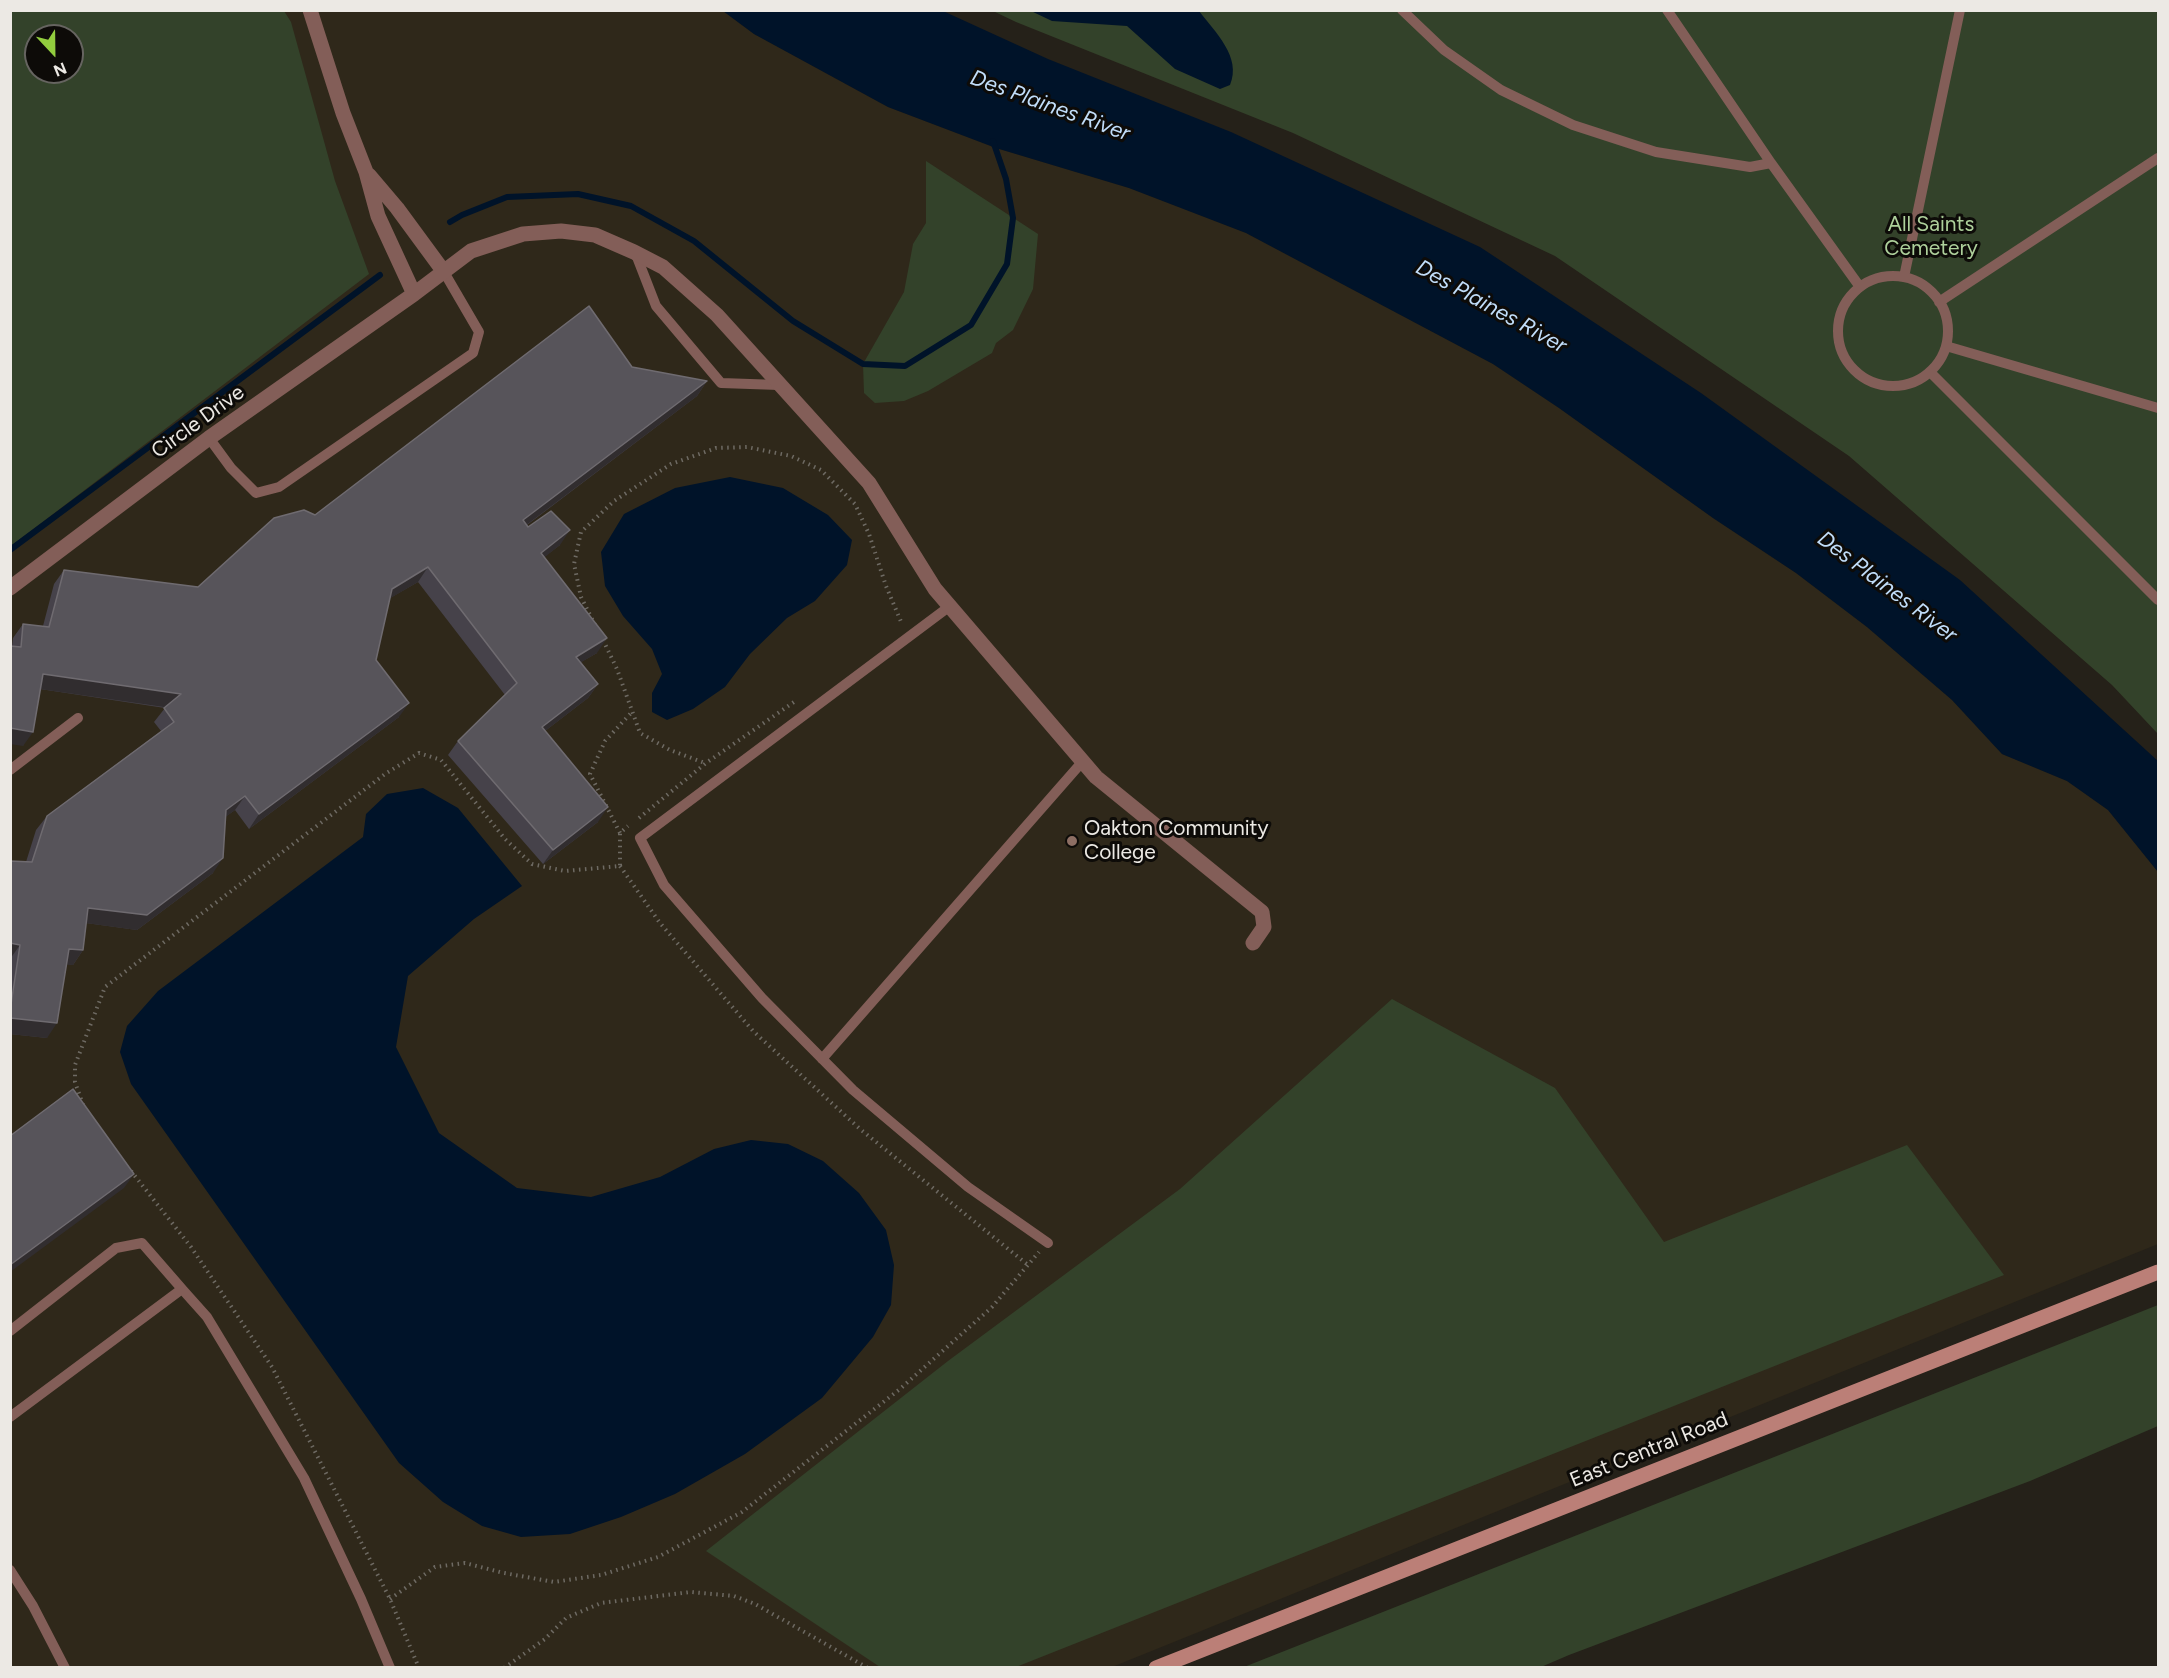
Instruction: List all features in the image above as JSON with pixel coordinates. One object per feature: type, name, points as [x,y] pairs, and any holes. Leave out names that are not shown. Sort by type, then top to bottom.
[{"type":"main road","name":"East Central Road","points":[[1156,1668],[2158,1272]]},
{"type":"street","points":[[310,10],[343,113],[366,172],[378,216],[414,294]]},
{"type":"street","points":[[366,172],[397,208],[444,272]]},
{"type":"street","name":"Circle Drive","points":[[10,588],[209,438],[414,294],[471,251],[523,234],[561,231],[595,235],[663,267],[717,315],[869,483],[935,589],[1096,777],[1262,912],[1264,927],[1253,944]]},
{"type":"lane","points":[[1402,10],[1444,50],[1501,90],[1573,125],[1656,152],[1750,167],[1772,163]]},
{"type":"lane","points":[[1667,10],[1860,287]]},
{"type":"lane","points":[[1904,277],[1960,10]]},
{"type":"lane","points":[[1940,302],[2158,158]]},
{"type":"lane","points":[[634,252],[656,306],[721,383],[779,386]]},
{"type":"lane","points":[[209,438],[231,468],[256,493],[279,487],[473,353],[479,332],[444,272]]},
{"type":"lane","points":[[1904,277],[1918,282],[1940,302],[1947,323],[1946,346],[1940,360],[1930,372],[1915,382],[1898,387],[1880,385],[1863,378],[1850,366],[1841,351],[1838,333],[1840,316],[1848,300],[1860,287],[1881,278],[1904,277]]},
{"type":"lane","points":[[1946,346],[2158,408]]},
{"type":"lane","points":[[1930,372],[2158,600]]},
{"type":"lane","points":[[950,606],[640,838],[664,885],[762,998],[853,1090],[968,1187],[1048,1243]]},
{"type":"lane","points":[[10,770],[78,718]]},
{"type":"lane","points":[[822,1059],[1083,761]]},
{"type":"lane","points":[[10,1331],[116,1248],[142,1243],[207,1317],[304,1478],[361,1599],[390,1668]]},
{"type":"lane","points":[[10,1417],[182,1289]]},
{"type":"lane","points":[[10,1570],[33,1606],[65,1668]]},
{"type":"path","points":[[597,628],[581,597],[574,564],[581,532],[614,501],[671,464],[716,448],[747,447],[791,456],[821,470],[855,504],[869,534],[886,586],[908,638]]},
{"type":"path","points":[[602,639],[617,669],[640,733],[670,750],[706,763]]},
{"type":"path","points":[[638,819],[706,763],[794,702]]},
{"type":"path","points":[[632,712],[605,741],[590,774],[620,833],[620,866],[660,923],[753,1031],[860,1129],[1028,1265]]},
{"type":"path","points":[[86,1115],[75,1082],[75,1065],[105,987],[385,774],[418,753],[441,760],[505,839],[532,864],[565,871],[620,866]]},
{"type":"path","points":[[620,833],[629,826]]},
{"type":"path","points":[[128,1168],[191,1247],[272,1367],[390,1599],[419,1668]]},
{"type":"path","points":[[390,1599],[435,1567],[465,1563],[554,1582],[601,1575],[658,1557],[742,1512],[891,1396],[992,1307],[1048,1243]]},
{"type":"path","points":[[504,1668],[545,1639],[566,1618],[584,1610],[602,1603],[691,1592],[734,1596],[755,1604],[868,1668]]},
{"type":"shaded area","name":"Oakton Community College","points":[[11,11],[723,11],[754,34],[888,107],[996,148],[1129,188],[1246,233],[1493,364],[1559,408],[1713,518],[1796,573],[1867,627],[1952,700],[2002,754],[2067,781],[2108,810],[2158,872],[2158,1244],[1112,1667],[11,1668]]},
{"type":"green space","points":[[11,10],[284,11],[291,22],[335,181],[369,274],[11,546]]},
{"type":"green space","name":"All Saints Cemetery","points":[[993,11],[2158,11],[2158,734],[2112,685],[1849,456],[1555,256],[1293,133]]},
{"type":"green space","points":[[926,161],[1038,234],[1033,289],[1013,330],[996,343],[992,353],[928,391],[904,401],[875,403],[864,393],[863,364],[904,292],[913,244],[926,223]]},
{"type":"green space","points":[[1392,999],[1555,1088],[1664,1242],[1907,1145],[2004,1275],[1016,1667],[880,1667],[706,1551],[948,1361],[1180,1189]]},
{"type":"green space","points":[[2158,1305],[2158,1426],[2030,1481],[1541,1667],[1244,1667]]},
{"type":"water","name":"Des Plaines River","points":[[723,11],[943,11],[1048,59],[1231,132],[1480,247],[1701,393],[1960,580],[2158,761],[2158,872],[2108,810],[2067,781],[2002,754],[1952,700],[1867,627],[1796,573],[1713,518],[1559,408],[1493,364],[1246,233],[1129,188],[996,148],[888,107],[754,34]]},
{"type":"water","points":[[1031,11],[1199,11],[1219,36],[1230,55],[1233,75],[1230,85],[1220,89],[1175,69],[1127,26],[1052,21]]},
{"type":"water","points":[[730,477],[783,488],[828,515],[852,540],[847,565],[815,601],[787,618],[750,654],[725,687],[693,709],[667,720],[652,712],[652,693],[662,674],[652,649],[623,616],[605,586],[601,552],[624,514],[675,488]]},
{"type":"water","points":[[423,788],[458,808],[522,886],[474,919],[408,976],[396,1047],[439,1133],[517,1188],[591,1197],[660,1177],[714,1149],[751,1140],[788,1144],[823,1161],[859,1193],[886,1230],[894,1265],[891,1305],[873,1337],[822,1398],[745,1454],[675,1494],[621,1517],[570,1534],[521,1537],[482,1526],[443,1502],[399,1463],[131,1084],[120,1052],[127,1026],[158,991],[363,837],[366,814],[387,794]]},
{"type":"building","points":[[589,306],[632,367],[707,381],[523,520],[528,527],[551,511],[570,530],[541,553],[607,638],[576,657],[598,684],[542,727],[608,807],[553,850],[458,741],[517,683],[428,567],[392,589],[376,660],[409,703],[259,814],[245,796],[226,810],[223,858],[147,915],[88,908],[83,950],[69,949],[57,1023],[10,1018],[20,945],[10,943],[10,861],[32,862],[47,816],[174,722],[164,708],[181,694],[43,674],[33,732],[10,728],[10,646],[21,647],[23,624],[49,627],[64,570],[198,587],[274,518],[304,510],[315,515]]},
{"type":"building","points":[[73,1089],[134,1174],[10,1265],[10,1136]]},
{"type":"waterway","points":[[450,222],[507,197],[578,194],[631,206],[694,241],[793,321],[863,364],[905,366],[971,325],[1007,264],[1013,218],[1006,179],[993,141]]},
{"type":"waterway","points":[[10,550],[380,275]]},
{"type":"place","name":"Oakton Community College","points":[[1072,841]]}]
